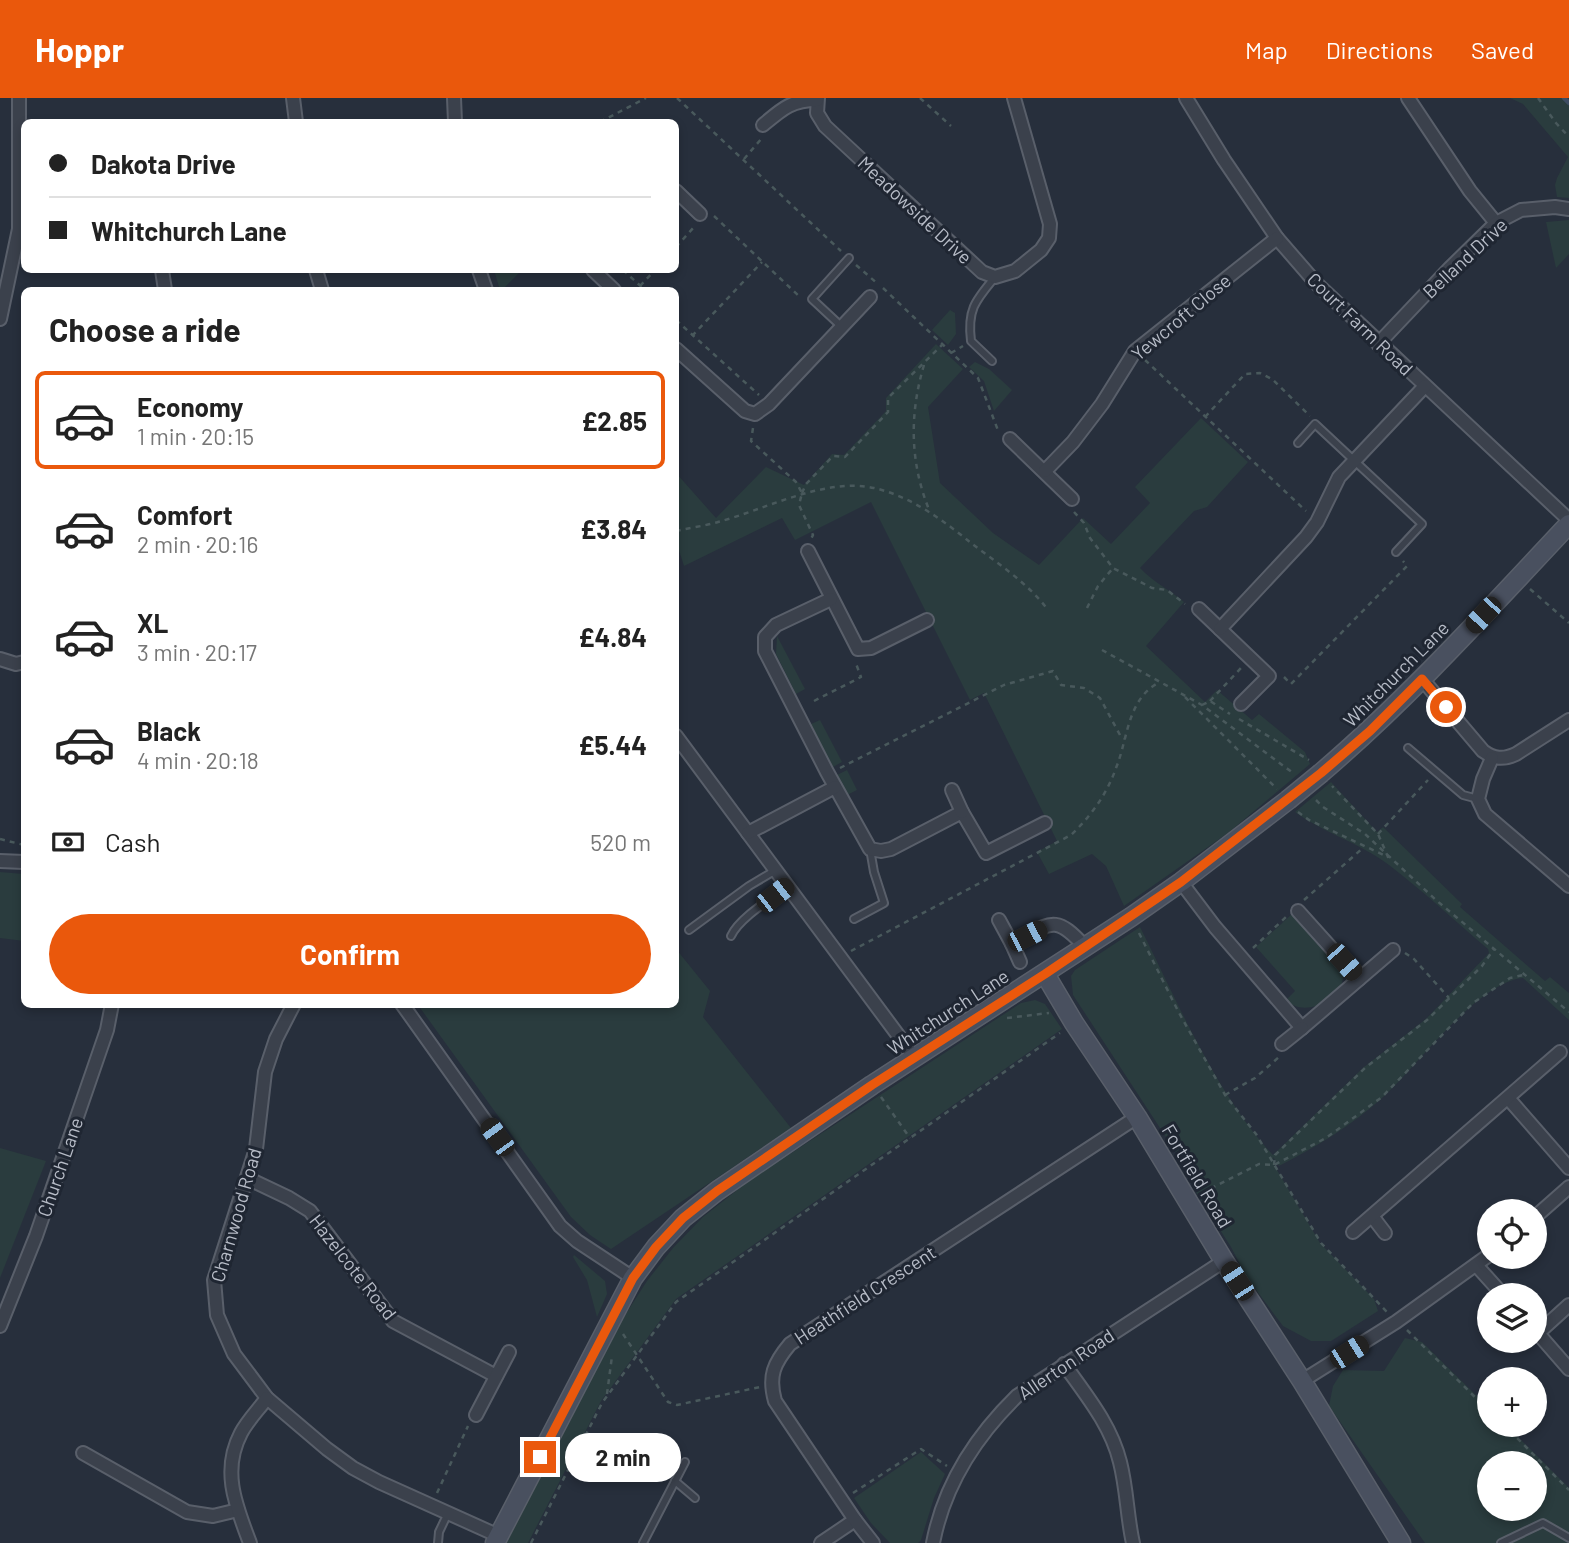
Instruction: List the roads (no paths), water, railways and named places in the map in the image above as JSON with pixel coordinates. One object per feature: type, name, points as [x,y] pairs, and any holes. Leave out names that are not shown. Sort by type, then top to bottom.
[{"type":"street","points":[[19,98],[21,186]]},
{"type":"street","points":[[293,98],[296,119]]},
{"type":"street","points":[[454,98],[455,119]]},
{"type":"street","points":[[995,277],[1015,271],[1041,250],[1049,238],[1050,224],[1014,98]]},
{"type":"street","name":"Court Farm Road","points":[[1186,98],[1277,238],[1316,283],[1569,522]]},
{"type":"street","points":[[1408,98],[1470,191],[1496,223]]},
{"type":"street","name":"Meadowside Drive","points":[[763,125],[785,107],[799,100],[818,99],[817,113],[825,126],[982,272],[995,277]]},
{"type":"street","points":[[679,194],[700,214]]},
{"type":"street","name":"Belland Drive","points":[[1378,344],[1496,223],[1521,210],[1555,207],[1569,209]]},
{"type":"street","points":[[0,320],[21,234]]},
{"type":"street","name":"Yewcroft Close","points":[[1045,471],[1095,414],[1135,351],[1277,238]]},
{"type":"street","points":[[596,273],[611,287]]},
{"type":"street","points":[[679,352],[745,411],[755,414],[769,404],[870,297]]},
{"type":"street","points":[[1220,629],[1317,522],[1339,477],[1425,386]]},
{"type":"street","points":[[1010,439],[1073,499]]},
{"type":"street","name":"Whitchurch Lane","points":[[497,1540],[633,1278],[656,1247],[683,1218],[717,1191],[872,1085],[1131,917],[1288,800],[1370,731],[1569,522]]},
{"type":"street","points":[[808,551],[858,649],[871,648],[928,620]]},
{"type":"street","points":[[831,599],[776,625],[765,637],[765,652],[870,849],[891,849],[962,812]]},
{"type":"street","points":[[1199,609],[1269,676],[1241,704]]},
{"type":"street","points":[[0,659],[16,664],[21,663]]},
{"type":"street","points":[[1422,679],[1483,751],[1493,758],[1508,758],[1569,720]]},
{"type":"street","points":[[679,740],[915,1058]]},
{"type":"street","points":[[1493,758],[1483,779],[1478,799],[1485,814],[1569,886]]},
{"type":"street","points":[[748,834],[835,787]]},
{"type":"street","points":[[952,790],[986,853],[1045,823]]},
{"type":"street","points":[[0,862],[21,862]]},
{"type":"street","points":[[1181,882],[1215,927],[1302,1028]]},
{"type":"street","points":[[1298,911],[1359,979]]},
{"type":"street","points":[[999,920],[1020,962]]},
{"type":"street","points":[[1012,944],[1050,925],[1058,924],[1065,927],[1085,947]]},
{"type":"street","points":[[1283,1044],[1393,950]]},
{"type":"street","name":"Fortfield Road","points":[[1045,974],[1070,1026],[1137,1117],[1223,1261],[1302,1381],[1401,1543]]},
{"type":"street","name":"Church Lane","points":[[0,1326],[36,1236],[107,1030],[111,1008]]},
{"type":"street","name":"Charnwood Road","points":[[291,1008],[276,1039],[265,1072],[256,1149],[214,1280],[217,1315],[234,1354],[267,1398],[352,1468],[448,1513],[497,1540]]},
{"type":"street","points":[[405,1008],[560,1226],[577,1241],[633,1278]]},
{"type":"street","points":[[1353,1232],[1560,1052]]},
{"type":"street","points":[[1508,1098],[1569,1168]]},
{"type":"street","name":"Heathfield Crescent","points":[[855,1520],[775,1401],[770,1385],[778,1358],[790,1344],[1137,1117]]},
{"type":"street","name":"Hazelcote Road","points":[[247,1178],[310,1211],[393,1321],[496,1376]]},
{"type":"street","points":[[1547,1206],[1569,1187]]},
{"type":"street","points":[[1372,1216],[1385,1233]]},
{"type":"street","name":"Allerton Road","points":[[933,1543],[937,1522],[957,1474],[992,1420],[1017,1396],[1223,1261]]},
{"type":"street","points":[[1302,1381],[1396,1322],[1476,1265],[1492,1283]]},
{"type":"street","points":[[1547,1322],[1569,1305]]},
{"type":"street","points":[[1547,1343],[1569,1368]]},
{"type":"street","points":[[476,1415],[509,1352]]},
{"type":"street","points":[[1064,1364],[1103,1419],[1113,1439],[1121,1463],[1133,1543]]},
{"type":"street","points":[[250,1543],[230,1484],[232,1455],[242,1430],[267,1398]]},
{"type":"street","points":[[83,1452],[187,1512],[213,1516],[238,1510]]},
{"type":"street","points":[[821,1543],[855,1520],[873,1543]]},
{"type":"lane","points":[[842,327],[812,299],[849,258]]},
{"type":"lane","points":[[992,360],[971,341],[970,313],[973,303],[995,277]]},
{"type":"lane","points":[[1298,443],[1315,424],[1422,524],[1396,552]]},
{"type":"lane","points":[[1408,748],[1464,795],[1478,799]]},
{"type":"lane","points":[[854,919],[884,903],[878,891],[870,849]]},
{"type":"lane","points":[[689,930],[749,886],[776,870]]},
{"type":"lane","points":[[731,936],[734,929],[788,886]]},
{"type":"lane","points":[[643,1543],[685,1462]]},
{"type":"lane","points":[[676,1481],[695,1498]]},
{"type":"lane","points":[[438,1543],[439,1532],[448,1513]]},
{"type":"lane","points":[[1502,1543],[1543,1523],[1569,1538]]},
{"type":"waterway","points":[[1564,98],[1569,103]]}]
